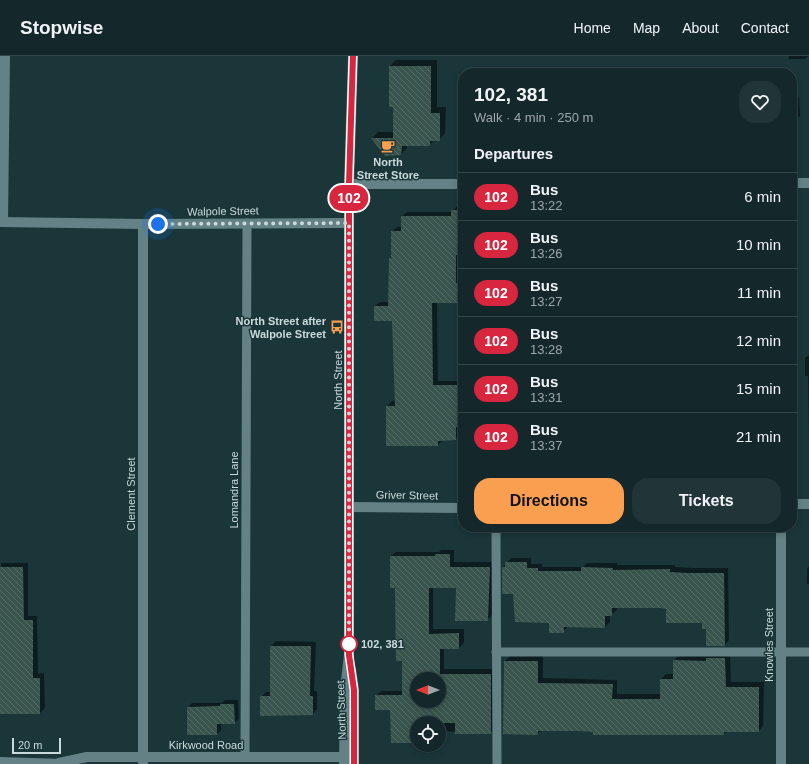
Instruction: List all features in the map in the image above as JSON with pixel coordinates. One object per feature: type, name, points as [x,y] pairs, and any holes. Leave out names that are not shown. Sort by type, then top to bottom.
[{"type":"street","points":[[2,222],[5,56]]},
{"type":"street","name":"North Street","points":[[349,760],[345,689],[349,655],[349,184],[353,56]]},
{"type":"street","points":[[797,183],[809,183]]},
{"type":"street","points":[[349,184],[458,184]]},
{"type":"street","name":"Walpole Street","points":[[2,222],[143,224],[349,223]]},
{"type":"street","name":"Clement Street","points":[[143,224],[143,760]]},
{"type":"street","points":[[797,504],[809,504]]},
{"type":"street","name":"Griver Street","points":[[350,507],[458,508]]},
{"type":"street","name":"Knowles Street","points":[[781,764],[782,532]]},
{"type":"street","name":"Kirkwood Road","points":[[0,762],[61,764],[87,756],[143,760],[245,757],[349,760]]},
{"type":"lane","name":"Lomandra Lane","points":[[245,757],[247,223]]},
{"type":"lane","points":[[496,532],[497,764]]},
{"type":"lane","points":[[496,652],[809,652]]},
{"type":"building","points":[[389,66],[431,66],[431,113],[440,113],[440,141],[430,141],[430,146],[402,146],[401,155],[385,156],[371,138],[393,138],[393,107],[389,107]]},
{"type":"building","points":[[451,210],[458,210],[458,255],[456,255],[456,283],[458,283],[458,303],[432,303],[433,385],[458,385],[458,427],[456,427],[456,440],[438,441],[438,446],[386,446],[386,406],[395,406],[392,321],[374,321],[374,306],[388,306],[391,231],[401,231],[401,216],[451,216]]},
{"type":"building","points":[[435,554],[450,554],[450,567],[490,567],[488,621],[455,621],[456,588],[429,588],[429,634],[459,633],[459,649],[440,649],[440,672],[410,672],[410,708],[446,708],[446,674],[491,674],[491,734],[455,734],[455,723],[446,723],[446,716],[410,716],[410,743],[391,743],[390,710],[375,710],[375,695],[402,695],[402,661],[396,661],[395,588],[390,588],[390,556],[435,556]]},
{"type":"building","points":[[505,562],[527,562],[527,568],[538,568],[538,571],[581,571],[581,567],[613,568],[613,570],[670,569],[670,572],[724,573],[725,646],[706,646],[706,629],[702,629],[702,623],[666,623],[666,609],[661,608],[612,608],[612,616],[605,616],[605,628],[564,627],[564,633],[549,633],[549,623],[515,622],[513,594],[502,594],[502,567],[505,567]]},
{"type":"building","points":[[0,567],[23,567],[24,620],[33,620],[33,678],[40,678],[40,714],[0,714]]},
{"type":"building","points":[[270,646],[311,646],[310,696],[313,696],[313,715],[260,716],[260,696],[270,696]]},
{"type":"building","points":[[706,658],[725,658],[726,687],[759,687],[759,732],[724,732],[724,735],[593,735],[593,732],[538,731],[538,735],[503,734],[504,661],[538,661],[538,683],[613,684],[612,699],[660,699],[660,679],[673,679],[673,660],[706,661]]},
{"type":"building","points":[[220,704],[234,704],[235,724],[217,724],[217,735],[187,735],[187,707],[220,706]]},
{"type":"bus line","name":"102","points":[[353,56],[349,184],[349,655],[354,690],[354,764]]},
{"type":"place","name":"North Street Store","points":[[388,146]]},
{"type":"place","name":"North Street after Walpole Street","points":[[337,327]]},
{"type":"place","name":"102, 381","points":[[349,644]]},
{"type":"route","points":[[158,224],[349,223],[349,644]]}]
